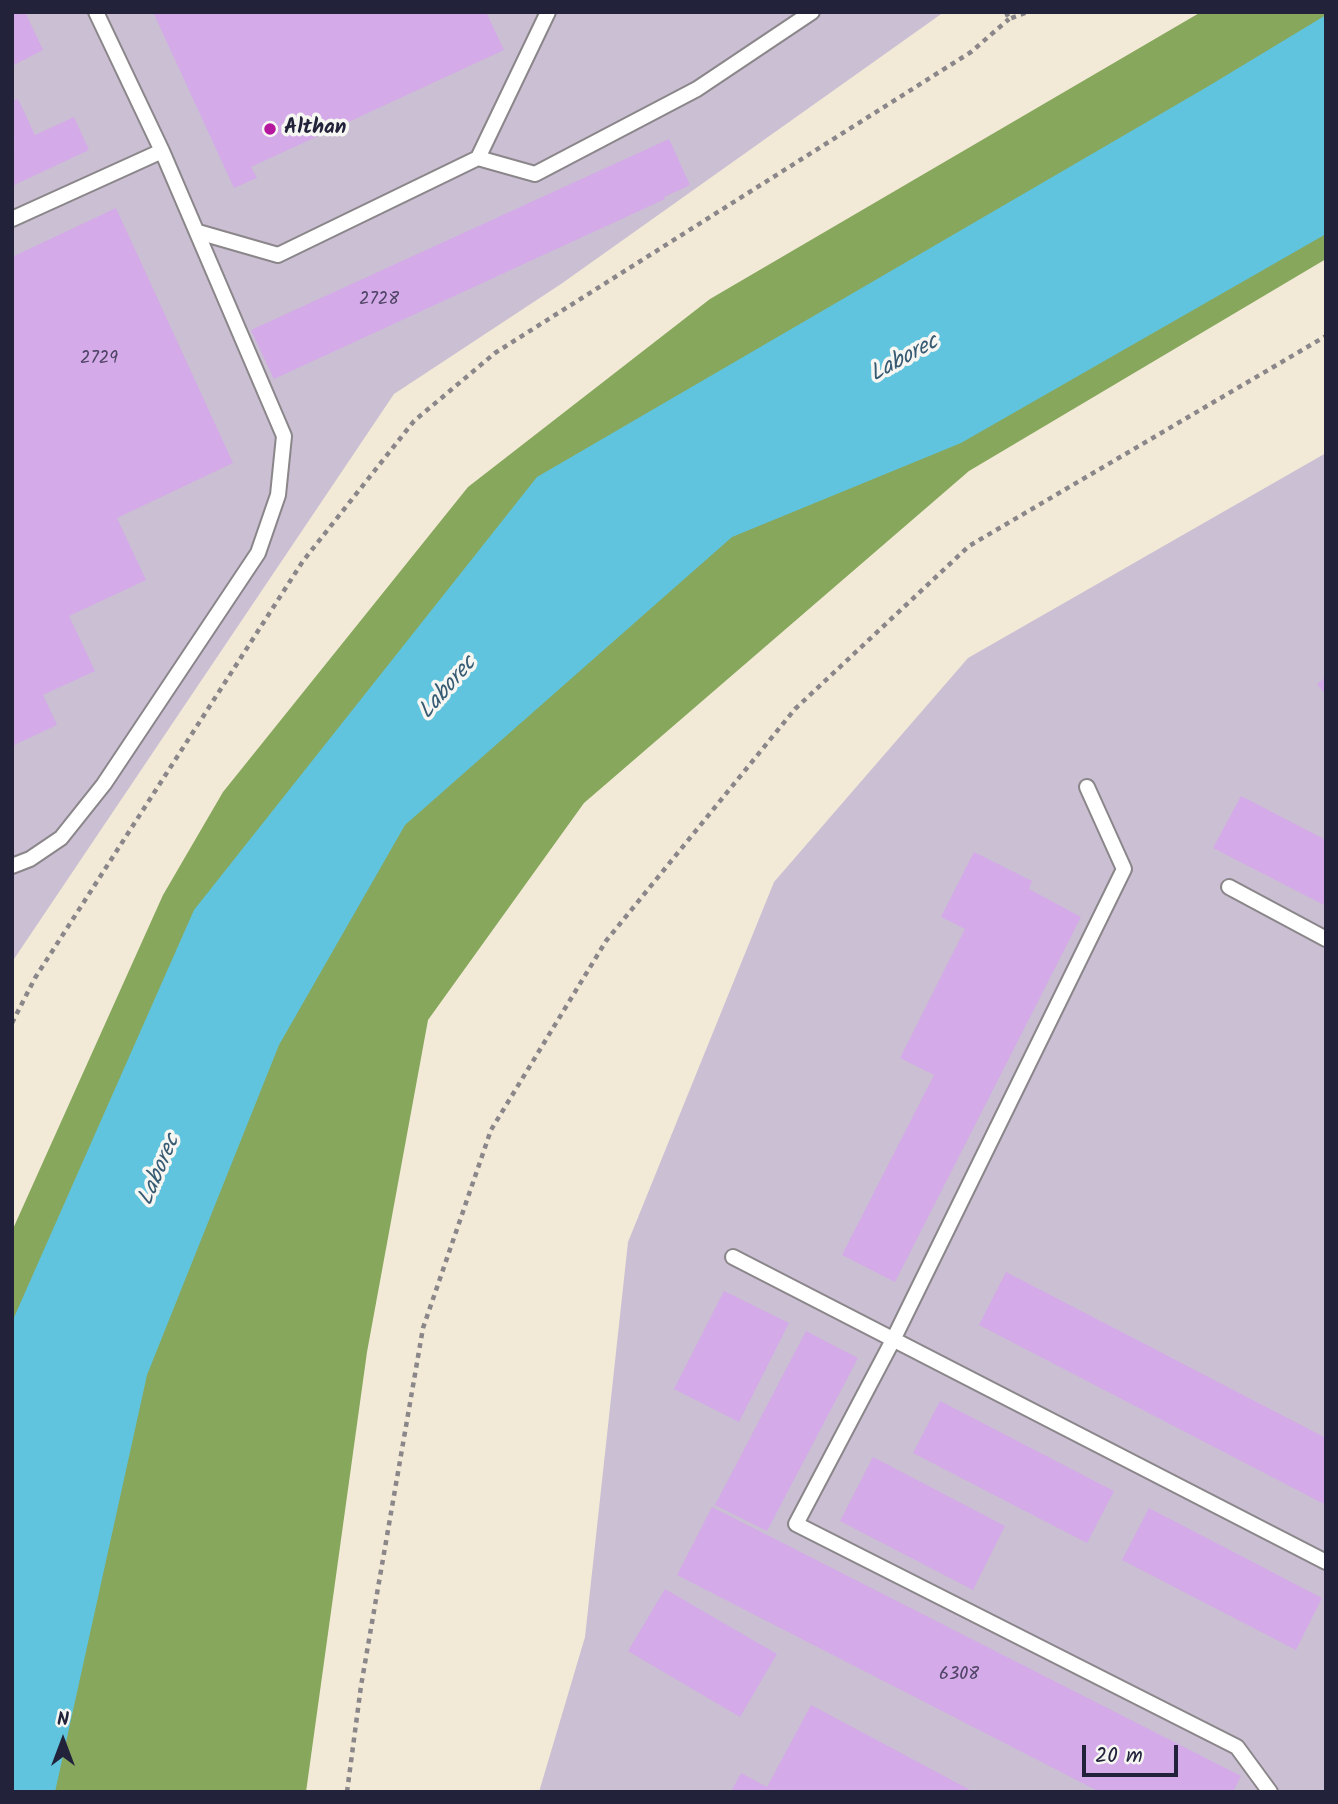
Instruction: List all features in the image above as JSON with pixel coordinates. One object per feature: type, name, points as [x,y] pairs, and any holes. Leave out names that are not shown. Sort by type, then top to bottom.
[{"type":"lane","points":[[12,866],[30,859],[61,838],[104,784],[258,553],[278,495],[284,436],[198,232],[96,12]]},
{"type":"lane","points":[[198,232],[278,255],[478,158],[548,12]]},
{"type":"lane","points":[[478,158],[535,174],[697,89],[812,12]]},
{"type":"lane","points":[[12,219],[162,151]]},
{"type":"lane","points":[[1087,787],[1124,869],[893,1339],[796,1524],[1237,1747],[1270,1792]]},
{"type":"lane","points":[[1229,887],[1326,939]]},
{"type":"lane","points":[[733,1257],[1326,1562]]},
{"type":"path","points":[[1006,12],[1009,19]]},
{"type":"path","points":[[12,1023],[35,978],[303,561],[414,421],[495,353],[971,52],[1009,19],[1028,12]]},
{"type":"path","points":[[347,1792],[361,1686],[423,1328],[491,1130],[606,941],[795,709],[970,546],[1326,336]]},
{"type":"shaded area","points":[[12,12],[944,12],[561,284],[394,394],[12,962]]},
{"type":"shaded area","points":[[1326,453],[1326,1792],[539,1792],[585,1637],[628,1242],[774,882],[968,658]]},
{"type":"green space","points":[[1201,12],[1326,12],[1326,259],[969,471],[584,803],[428,1020],[367,1352],[306,1792],[12,1792],[12,1231],[163,895],[223,792],[468,487],[710,299]]},
{"type":"water","name":"Laborec","points":[[1326,15],[1326,234],[961,443],[732,537],[405,825],[279,1045],[147,1375],[55,1792],[12,1792],[12,1322],[194,910],[537,477]]},
{"type":"building","points":[[12,12],[25,12],[43,50],[12,66]]},
{"type":"building","name":"Althan","points":[[153,12],[486,12],[504,50],[251,167],[257,178],[234,188]]},
{"type":"building","points":[[18,99],[35,135],[74,117],[89,150],[12,186],[12,145],[15,144],[12,137],[12,101]]},
{"type":"building","points":[[669,139],[690,185],[664,197],[665,199],[274,379],[251,330]]},
{"type":"building","points":[[116,208],[233,463],[117,518],[146,580],[69,616],[95,671],[43,695],[57,725],[12,746],[12,257]]},
{"type":"building","points":[[1326,677],[1326,695],[1317,684]]},
{"type":"building","points":[[1241,796],[1326,840],[1326,906],[1213,848]]},
{"type":"building","points":[[974,852],[1032,881],[1029,889],[1081,917],[895,1282],[842,1255],[934,1075],[900,1058],[965,929],[941,917]]},
{"type":"building","points":[[1006,1272],[1326,1438],[1326,1505],[979,1325]]},
{"type":"building","points":[[724,1291],[789,1323],[739,1422],[674,1389]]},
{"type":"building","points":[[806,1331],[858,1358],[767,1531],[715,1505]]},
{"type":"building","points":[[940,1401],[1114,1491],[1087,1543],[913,1453]]},
{"type":"building","points":[[873,1457],[1005,1526],[973,1590],[840,1521]]},
{"type":"building","points":[[712,1507],[1241,1776],[1233,1792],[1100,1792],[677,1575]]},
{"type":"building","points":[[1149,1508],[1322,1598],[1296,1650],[1122,1560]]},
{"type":"building","points":[[665,1589],[777,1654],[740,1717],[628,1651]]},
{"type":"building","points":[[811,1705],[974,1792],[731,1792],[741,1773],[767,1787]]},
{"type":"place","name":"Althan","points":[[270,129]]}]
